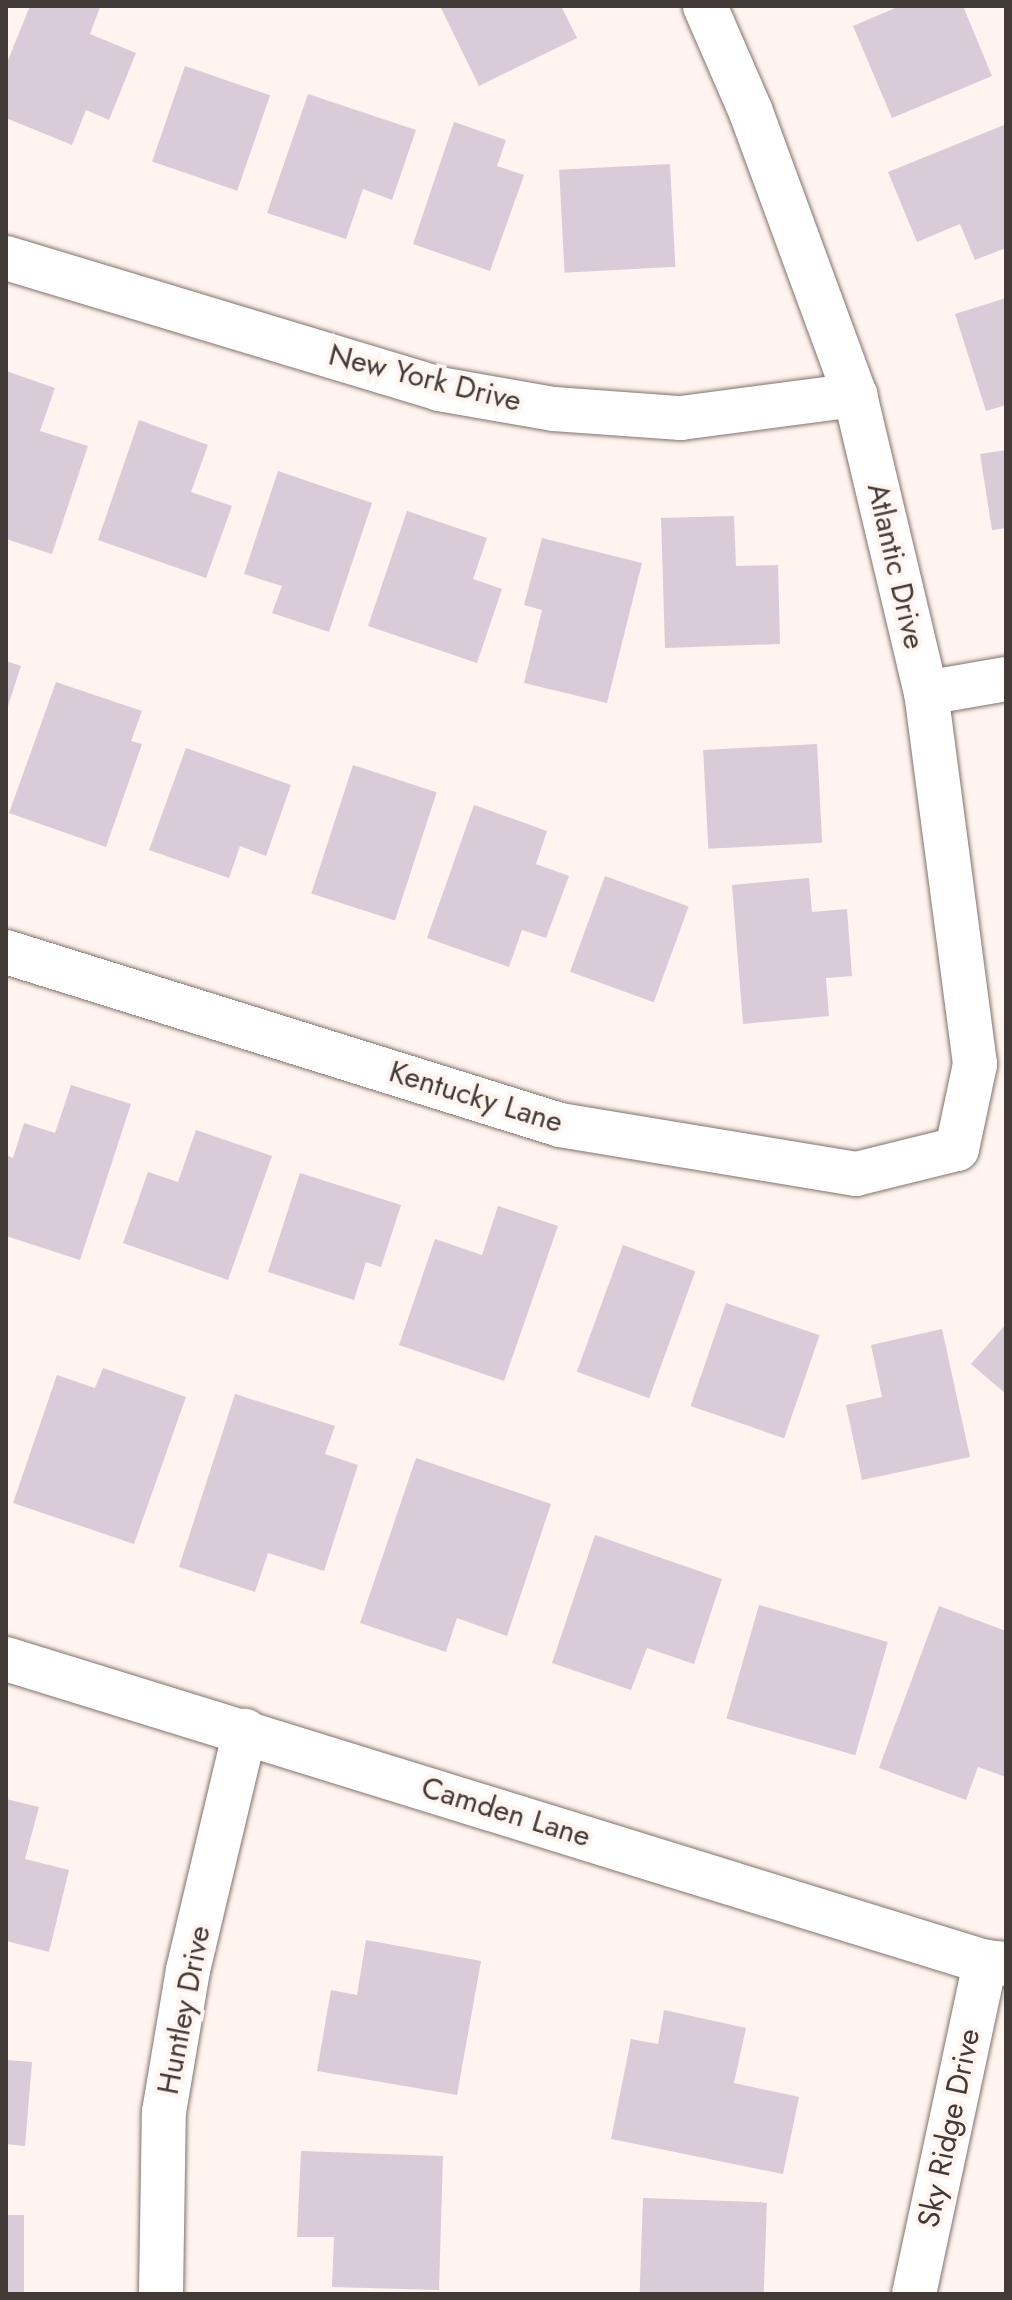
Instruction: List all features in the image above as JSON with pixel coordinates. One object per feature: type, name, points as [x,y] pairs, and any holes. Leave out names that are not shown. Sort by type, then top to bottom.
[{"type":"street","name":"Atlantic Drive","points":[[705,6],[751,112],[855,395],[926,693],[975,1064],[957,1149]]},
{"type":"street","name":"New York Drive","points":[[6,258],[439,389],[554,409],[681,418],[855,395]]},
{"type":"street","points":[[926,693],[1006,679]]},
{"type":"street","name":"Kentucky Lane","points":[[6,952],[560,1125],[856,1174],[957,1149]]},
{"type":"street","name":"Camden Lane","points":[[6,1659],[995,1963]]},
{"type":"street","name":"Huntley Drive","points":[[161,2294],[164,2112],[188,1970],[245,1731]]},
{"type":"street","name":"Sky Ridge Drive","points":[[914,2294],[995,1963]]},
{"type":"building","points":[[30,6],[100,7],[90,34],[136,53],[109,120],[86,110],[72,145],[6,118],[6,65]]},
{"type":"building","points":[[440,6],[561,6],[577,38],[479,86]]},
{"type":"building","points":[[900,6],[963,6],[992,76],[892,118],[853,26]]},
{"type":"building","points":[[185,66],[270,95],[237,191],[152,161]]},
{"type":"building","points":[[308,94],[416,130],[392,200],[363,189],[346,239],[267,213]]},
{"type":"building","points":[[454,122],[506,140],[497,166],[524,175],[490,271],[413,244]]},
{"type":"building","points":[[1004,125],[1006,248],[975,260],[960,224],[917,242],[888,172]]},
{"type":"building","points":[[670,164],[675,267],[565,273],[559,170]]},
{"type":"building","points":[[1006,298],[1006,405],[986,411],[955,314]]},
{"type":"building","points":[[6,371],[55,388],[40,431],[88,446],[52,554],[6,539]]},
{"type":"building","points":[[139,420],[208,445],[191,492],[232,506],[206,578],[98,540]]},
{"type":"building","points":[[1006,450],[1006,528],[992,530],[980,454]]},
{"type":"building","points":[[278,471],[372,503],[329,632],[272,613],[282,586],[244,574]]},
{"type":"building","points":[[407,511],[487,538],[473,579],[502,589],[477,663],[368,626]]},
{"type":"building","points":[[734,516],[736,566],[778,565],[780,644],[665,648],[661,518]]},
{"type":"building","points":[[542,538],[642,563],[607,703],[524,683],[542,610],[524,605]]},
{"type":"building","points":[[6,661],[21,666],[7,709],[6,709]]},
{"type":"building","points":[[56,682],[142,711],[131,741],[142,744],[106,847],[9,813]]},
{"type":"building","points":[[817,744],[822,843],[708,849],[703,750]]},
{"type":"building","points":[[186,748],[291,785],[266,856],[240,846],[229,878],[149,850]]},
{"type":"building","points":[[353,765],[437,792],[395,921],[311,893]]},
{"type":"building","points":[[474,805],[547,831],[536,864],[569,876],[546,938],[522,930],[509,967],[427,938]]},
{"type":"building","points":[[605,876],[689,906],[654,1002],[570,972]]},
{"type":"building","points":[[809,878],[812,912],[847,909],[852,976],[826,978],[829,1016],[743,1024],[732,885]]},
{"type":"building","points":[[71,1085],[131,1104],[80,1260],[6,1236],[6,1155],[13,1158],[24,1123],[55,1133]]},
{"type":"building","points":[[196,1130],[272,1156],[228,1280],[123,1243],[148,1172],[178,1182]]},
{"type":"building","points":[[300,1173],[401,1205],[381,1267],[366,1262],[354,1300],[268,1272]]},
{"type":"building","points":[[498,1206],[558,1226],[504,1381],[399,1345],[435,1239],[482,1255]]},
{"type":"building","points":[[623,1245],[695,1271],[649,1398],[577,1372]]},
{"type":"building","points":[[726,1303],[820,1335],[784,1438],[691,1406]]},
{"type":"building","points":[[1006,1324],[1006,1394],[971,1364]]},
{"type":"building","points":[[942,1329],[970,1457],[862,1480],[846,1405],[882,1397],[871,1345]]},
{"type":"building","points":[[103,1368],[186,1397],[134,1544],[13,1503],[57,1375],[95,1388]]},
{"type":"building","points":[[235,1394],[335,1426],[325,1454],[358,1465],[324,1571],[268,1553],[255,1592],[179,1567]]},
{"type":"building","points":[[416,1458],[551,1504],[507,1636],[457,1618],[446,1652],[360,1623]]},
{"type":"building","points":[[595,1535],[722,1579],[694,1664],[647,1648],[631,1690],[552,1663]]},
{"type":"building","points":[[759,1605],[888,1642],[855,1755],[726,1718]]},
{"type":"building","points":[[939,1606],[1006,1631],[1006,1777],[978,1767],[966,1800],[879,1768]]},
{"type":"building","points":[[6,1799],[39,1807],[25,1859],[69,1870],[49,1952],[6,1941]]},
{"type":"building","points":[[366,1940],[481,1961],[457,2095],[317,2071],[331,1990],[357,1995]]},
{"type":"building","points":[[664,2010],[746,2028],[734,2083],[799,2097],[783,2174],[611,2139],[631,2039],[658,2044]]},
{"type":"building","points":[[6,2060],[32,2062],[25,2146],[6,2144]]},
{"type":"building","points":[[301,2151],[443,2156],[439,2290],[332,2287],[334,2237],[297,2237]]},
{"type":"building","points":[[643,2198],[767,2202],[764,2294],[640,2294]]},
{"type":"building","points":[[6,2215],[24,2215],[24,2294],[6,2294]]}]
